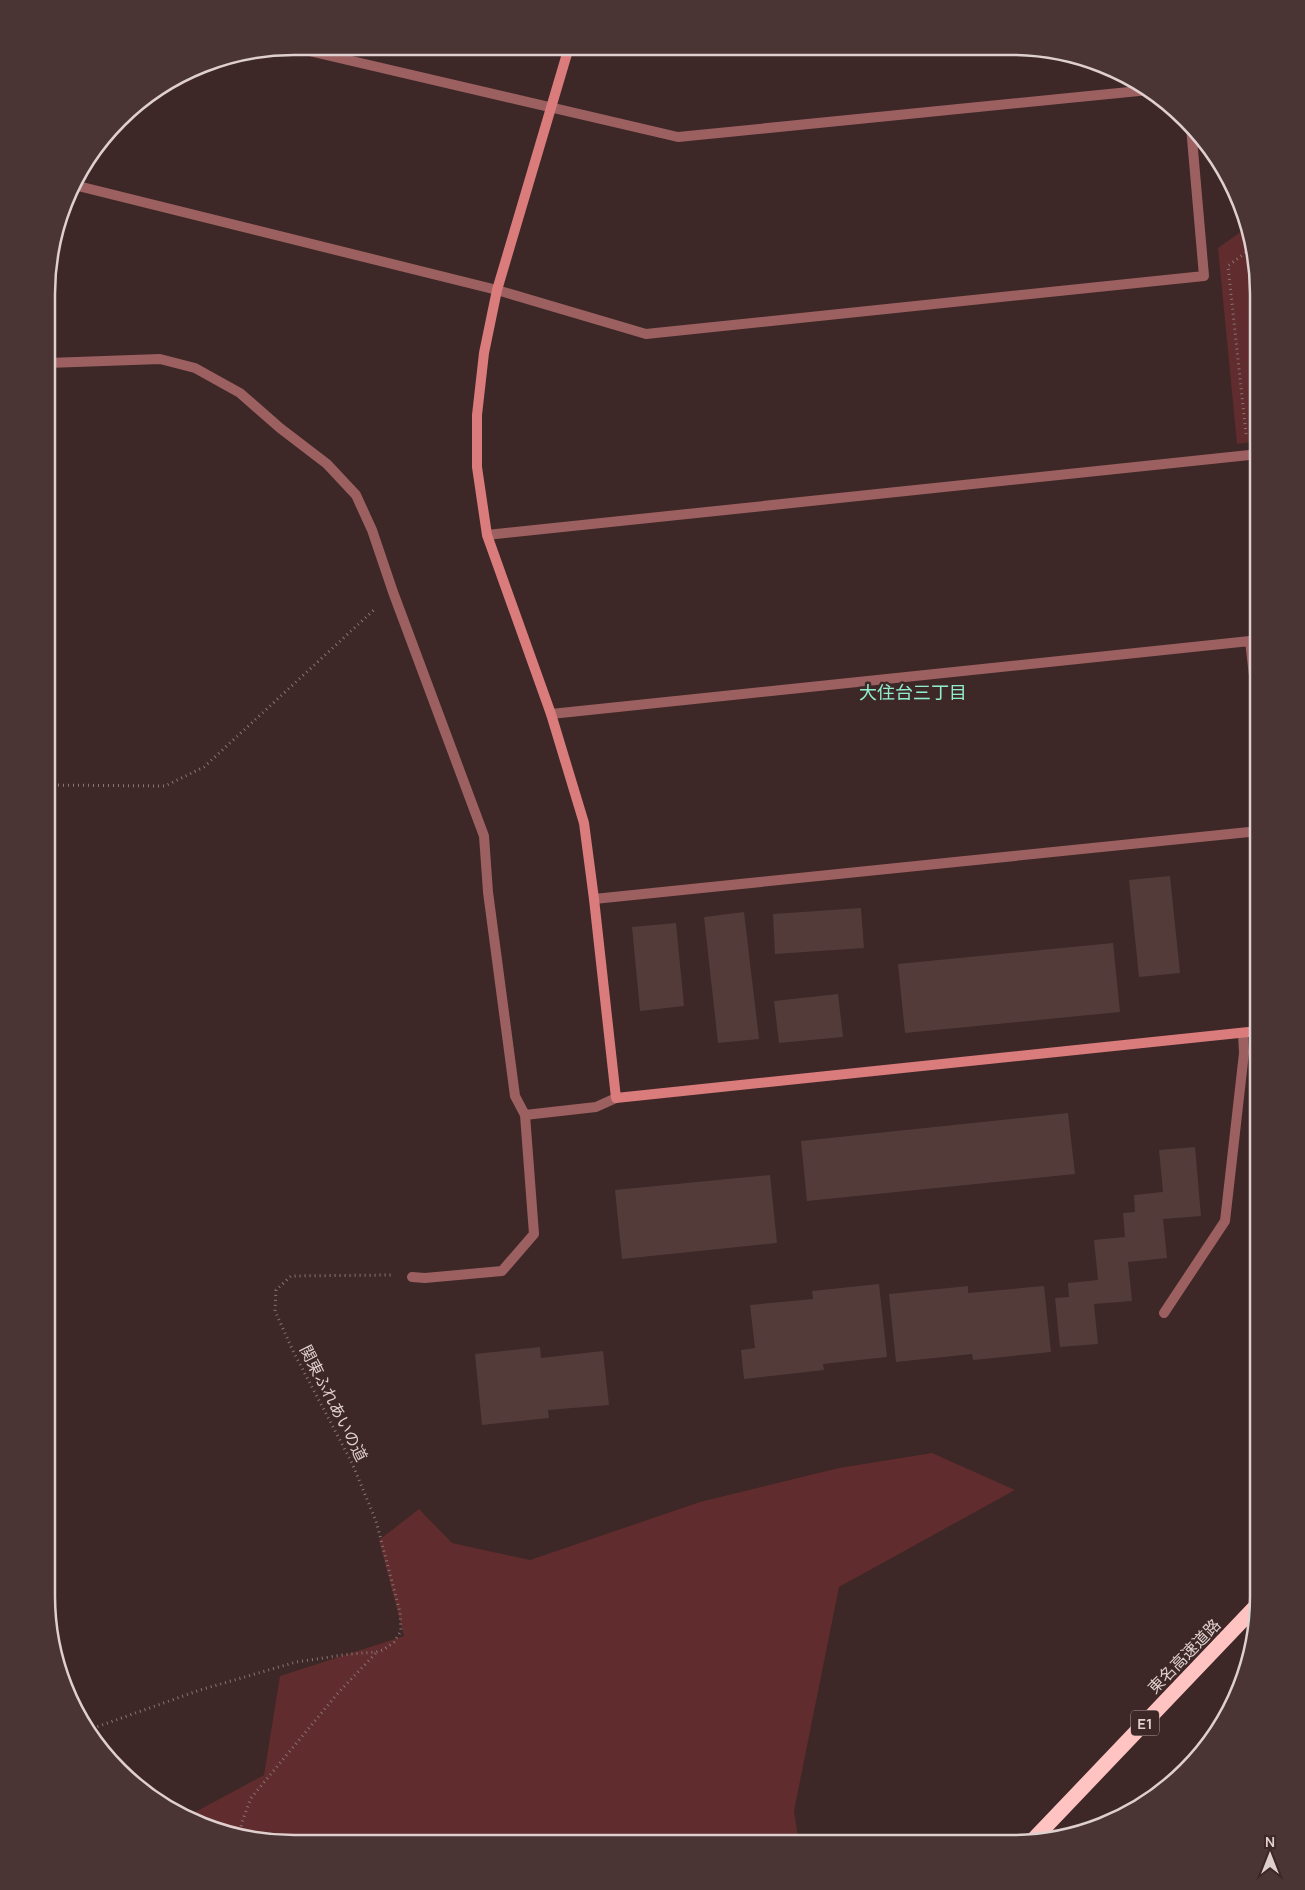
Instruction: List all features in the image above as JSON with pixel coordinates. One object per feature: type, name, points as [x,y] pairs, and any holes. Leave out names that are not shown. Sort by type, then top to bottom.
[{"type":"highway","name":"東名高速道路","points":[[1039,1833],[1249,1614]]},
{"type":"street","points":[[327,55],[678,137],[1137,91]]},
{"type":"street","points":[[567,55],[497,290],[484,353],[476,415],[477,466],[487,535],[551,714],[584,823],[616,1098]]},
{"type":"street","points":[[82,184],[497,290],[646,334],[1204,276],[1192,137]]},
{"type":"street","points":[[55,364],[160,359],[195,368],[240,393],[280,428],[327,464],[356,495],[372,530],[393,592],[484,836],[488,892],[515,1096],[525,1115],[534,1234],[502,1271],[425,1278],[412,1277]]},
{"type":"street","points":[[487,535],[1250,455]]},
{"type":"street","points":[[551,714],[1250,641]]},
{"type":"street","points":[[594,899],[1250,832]]},
{"type":"street","points":[[525,1115],[596,1107],[616,1098],[1250,1032]]},
{"type":"street","points":[[1164,1313],[1225,1221],[1244,1053],[1243,1033]]},
{"type":"path","points":[[1246,252],[1228,266],[1250,426]]},
{"type":"path","points":[[55,786],[165,786],[204,767],[393,592]]},
{"type":"path","name":"関東ふれあいの道","points":[[241,1829],[251,1798],[338,1693],[376,1652],[383,1650],[394,1642],[401,1631],[400,1612],[376,1521],[352,1463],[293,1351],[275,1311],[276,1290],[291,1276],[400,1275],[412,1277]]},
{"type":"path","points":[[94,1728],[200,1690],[296,1662],[376,1652]]},
{"type":"shaded area","points":[[1242,231],[1248,263],[1250,294],[1250,442],[1237,444],[1218,248]]},
{"type":"shaded area","points":[[932,1453],[1015,1490],[839,1587],[794,1811],[798,1835],[294,1835],[263,1833],[232,1827],[194,1813],[264,1775],[280,1676],[404,1636],[379,1540],[419,1509],[452,1543],[530,1560],[700,1502],[839,1468]]},
{"type":"building","points":[[1170,876],[1180,973],[1139,977],[1129,880]]},
{"type":"building","points":[[861,908],[864,948],[775,954],[773,914]]},
{"type":"building","points":[[744,912],[759,1039],[718,1043],[704,917]]},
{"type":"building","points":[[676,923],[684,1006],[640,1011],[632,927]]},
{"type":"building","points":[[1113,943],[1120,1012],[905,1033],[898,964]]},
{"type":"building","points":[[838,994],[843,1037],[779,1043],[774,1001]]},
{"type":"building","points":[[1068,1113],[1075,1174],[807,1201],[801,1141]]},
{"type":"building","points":[[1195,1147],[1201,1216],[1163,1219],[1167,1258],[1128,1262],[1132,1301],[1094,1304],[1098,1344],[1060,1347],[1055,1298],[1069,1297],[1068,1283],[1098,1280],[1094,1240],[1125,1237],[1123,1213],[1135,1212],[1134,1195],[1163,1192],[1159,1150]]},
{"type":"building","points":[[770,1175],[777,1243],[622,1259],[615,1190]]},
{"type":"building","points":[[879,1284],[887,1357],[823,1364],[824,1370],[744,1379],[741,1350],[755,1348],[750,1305],[813,1299],[812,1291]]},
{"type":"building","points":[[968,1286],[968,1293],[1044,1286],[1051,1352],[973,1360],[972,1354],[896,1362],[889,1294]]},
{"type":"building","points":[[540,1347],[541,1358],[603,1351],[609,1405],[548,1410],[549,1418],[482,1425],[475,1354]]},
{"type":"district","name":"大住台三丁目","points":[[913,692]]}]
